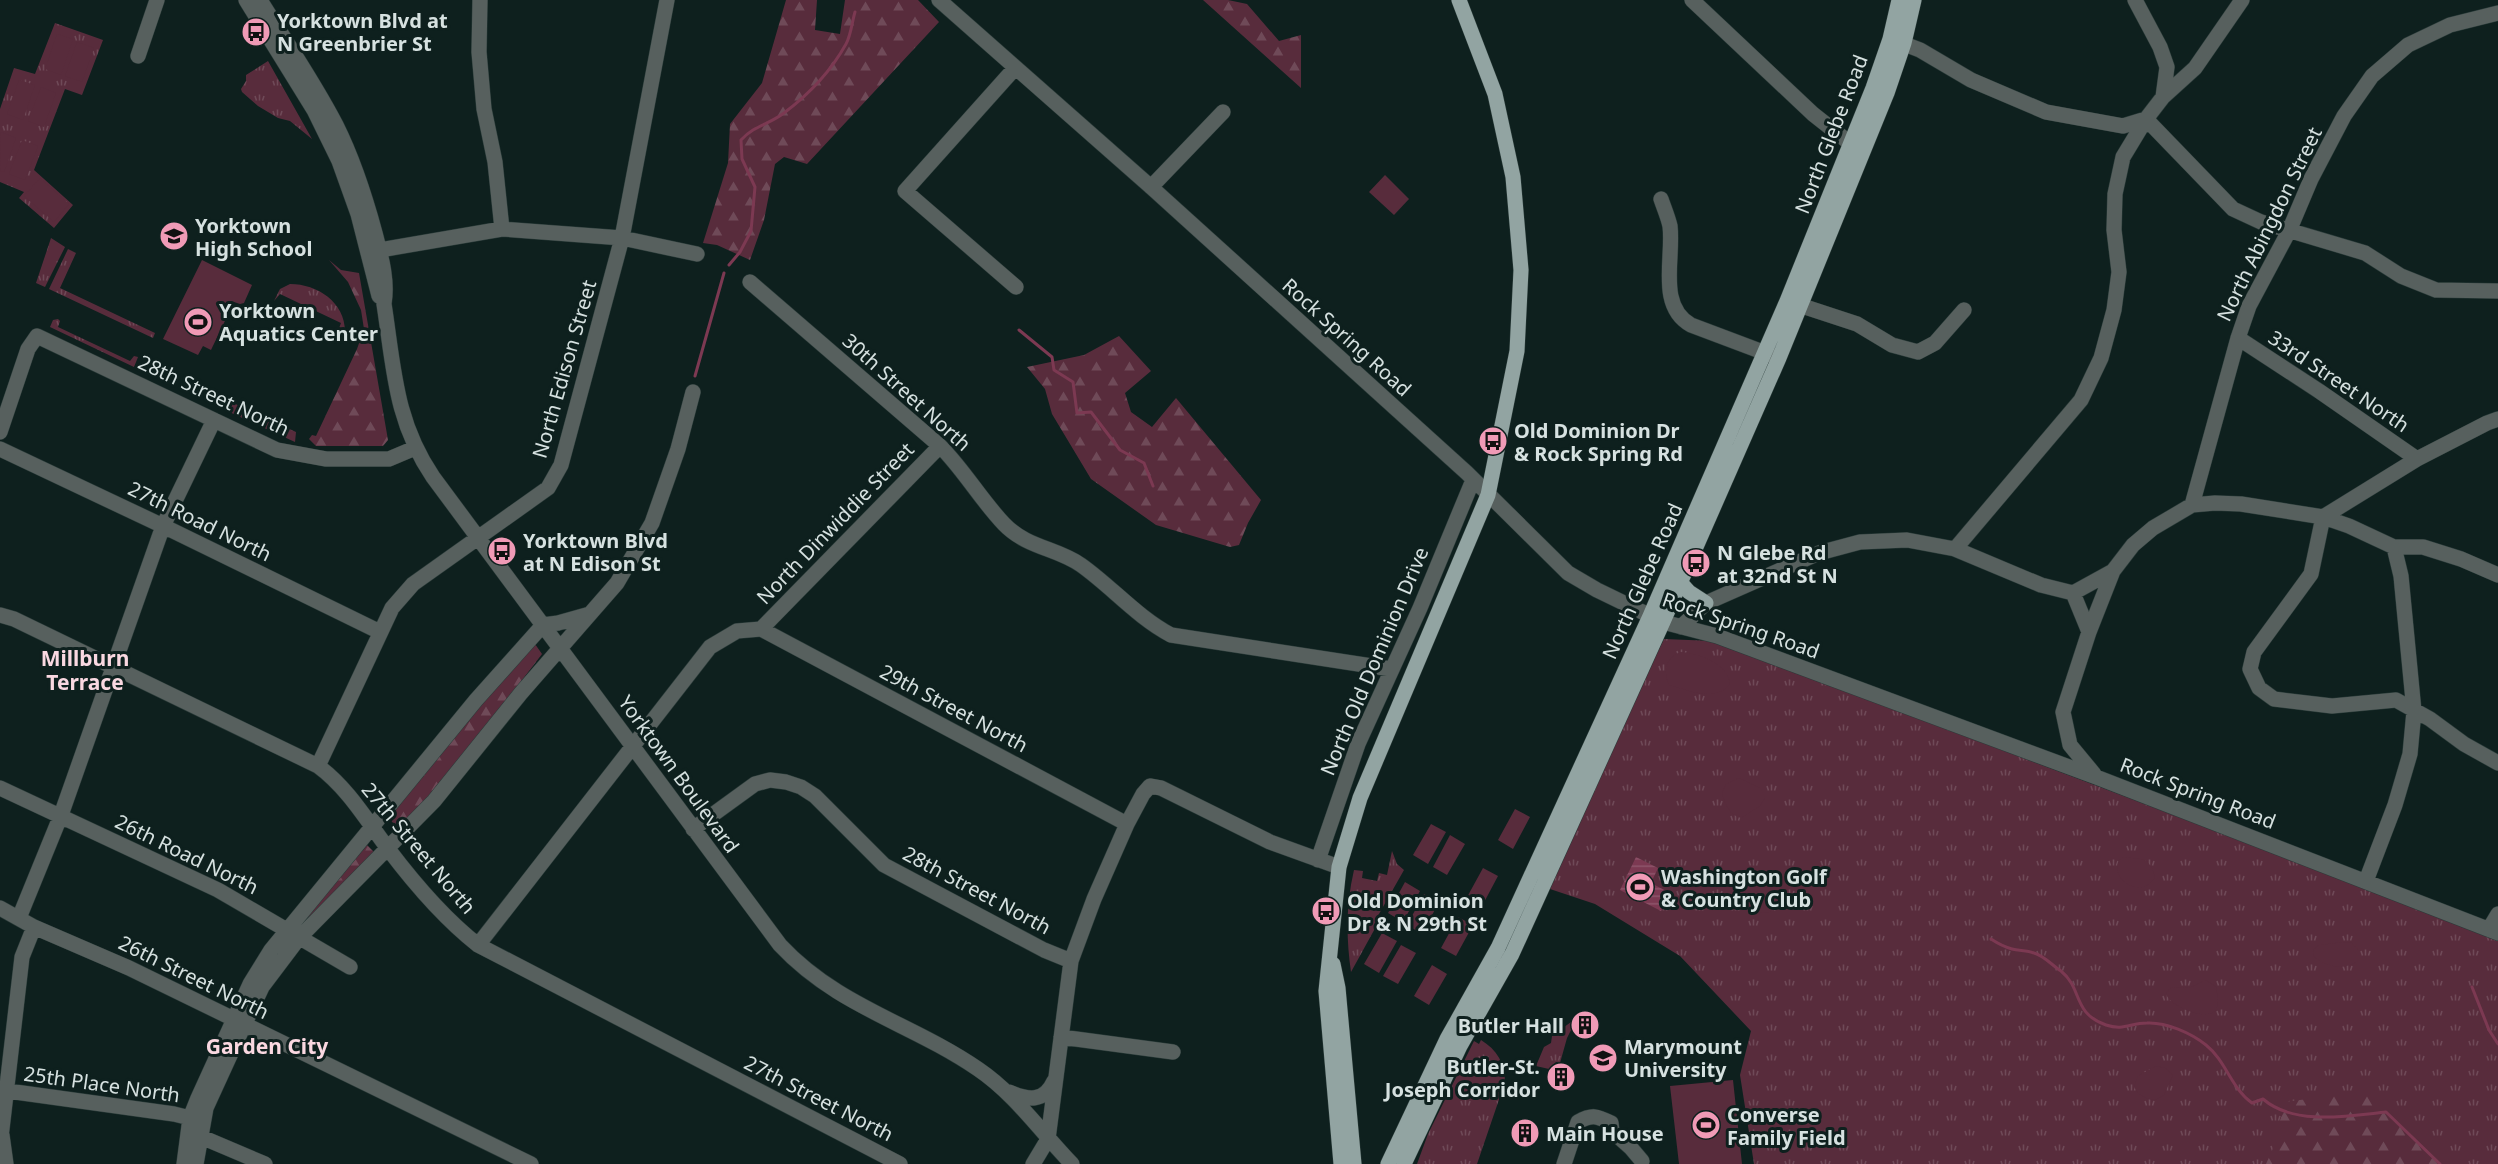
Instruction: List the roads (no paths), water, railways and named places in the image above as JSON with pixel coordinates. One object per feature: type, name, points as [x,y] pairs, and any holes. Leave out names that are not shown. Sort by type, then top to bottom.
[{"type":"main road","points":[[1341,1164],[1327,1002],[1339,867],[1360,798],[1488,495],[1517,351],[1521,270],[1513,177],[1496,97],[1459,0]]},
{"type":"main road","name":"North Glebe Road","points":[[1404,1164],[1460,1046],[1512,954],[1794,304],[1858,146],[1887,93],[1897,41],[1899,0]]},
{"type":"main road","name":"North Glebe Road","points":[[1897,41],[1914,0]]},
{"type":"main road","name":"North Glebe Road","points":[[1388,1164],[1447,1039],[1498,948],[1656,619],[1680,582],[1772,355]]},
{"type":"main road","points":[[1680,582],[1689,592],[1706,603]]},
{"type":"main road","points":[[1331,956],[1338,988],[1354,1164]]},
{"type":"street","points":[[138,56],[157,0]]},
{"type":"street","name":"Yorktown Boulevard","points":[[246,0],[300,85],[330,142],[356,206],[369,250],[376,291],[384,304]]},
{"type":"street","name":"Yorktown Boulevard","points":[[260,0],[337,127],[361,186],[380,250],[386,289],[384,304],[397,391],[403,419],[415,448],[632,747],[780,945],[808,972],[842,996],[966,1061],[1004,1090],[1072,1164]]},
{"type":"street","points":[[480,0],[479,52],[484,109],[495,162],[502,229]]},
{"type":"street","name":"North Edison Street","points":[[318,766],[393,608],[413,584],[548,488],[561,465],[622,238],[667,0]]},
{"type":"street","name":"Rock Spring Road","points":[[939,0],[1151,187],[1473,480],[1568,573],[1656,619],[1717,636],[2063,764],[2493,931]]},
{"type":"street","points":[[1692,0],[1813,114],[1858,146]]},
{"type":"street","points":[[2135,0],[2160,47],[2167,67],[2163,97]]},
{"type":"street","points":[[1955,549],[2081,400],[2101,358],[2114,310],[2119,272],[2114,230],[2115,195],[2123,157],[2146,119],[2163,97],[2195,68],[2242,0]]},
{"type":"street","name":"North Abingdon Street","points":[[2192,505],[2249,306],[2289,231],[2311,179],[2344,116],[2372,76],[2408,45],[2450,25],[2498,13]]},
{"type":"street","points":[[1897,41],[1971,80],[2046,112],[2123,126],[2146,119]]},
{"type":"street","points":[[1015,68],[905,191],[1016,287]]},
{"type":"street","points":[[1151,187],[1223,112]]},
{"type":"street","points":[[2146,119],[2233,209],[2289,231],[2365,253],[2402,276],[2436,290],[2498,291]]},
{"type":"street","points":[[1661,200],[1670,225],[1671,297],[1675,310],[1684,321],[1691,325],[1772,355]]},
{"type":"street","points":[[380,250],[502,229],[622,238],[697,254]]},
{"type":"street","name":"30th Street North","points":[[750,282],[955,461],[1005,525],[1024,540],[1080,563],[1152,625],[1171,635],[1391,669]]},
{"type":"street","points":[[1794,304],[1857,324],[1892,345],[1918,352],[1935,343],[1964,310]]},
{"type":"street","name":"28th Street North","points":[[0,432],[28,349],[37,336],[277,450],[327,459],[389,459],[415,448]]},
{"type":"street","name":"33rd Street North","points":[[2238,338],[2417,459]]},
{"type":"street","points":[[292,934],[388,849],[434,801],[560,648],[617,583],[652,523],[678,448],[693,392]]},
{"type":"street","points":[[2498,419],[2417,459],[2324,517],[2311,574],[2254,652],[2250,669],[2259,688],[2274,699],[2332,706],[2396,700],[2498,763]]},
{"type":"street","points":[[20,918],[61,815],[163,526],[214,420]]},
{"type":"street","name":"North Dinwiddie Street","points":[[478,945],[686,674],[710,647],[737,631],[761,628],[940,447]]},
{"type":"street","name":"27th Road North","points":[[0,449],[380,633]]},
{"type":"street","name":"North Old Dominion Drive","points":[[1318,860],[1358,744],[1473,480]]},
{"type":"street","points":[[2096,777],[2070,745],[2063,712],[2089,632],[2113,571],[2133,545],[2153,528],[2192,505],[2241,504],[2324,517],[2394,547],[2423,547],[2461,559],[2498,575]]},
{"type":"street","points":[[1681,627],[1706,603],[1819,553],[1860,542],[1907,540],[1955,549],[2041,585],[2073,592],[2113,571]]},
{"type":"street","points":[[2367,881],[2395,806],[2410,754],[2414,711],[2401,576],[2394,547]]},
{"type":"street","points":[[2073,592],[2089,632]]},
{"type":"street","points":[[195,1164],[194,1135],[190,1118],[239,1022],[292,934],[372,826],[476,700],[543,625],[590,614]]},
{"type":"street","name":"27th Street North","points":[[0,615],[14,619],[115,666],[318,766],[337,780],[388,849],[458,930],[478,945],[900,1164]]},
{"type":"street","name":"29th Street North","points":[[761,628],[1127,824]]},
{"type":"street","points":[[2063,764],[2070,745]]},
{"type":"street","name":"28th Street North","points":[[693,829],[755,784],[770,780],[801,787],[815,796],[884,865],[1044,950],[1071,961]]},
{"type":"street","points":[[1033,1164],[1048,1139],[1071,961],[1094,898],[1127,824],[1143,794],[1150,786],[1161,788],[1270,842],[1339,867]]},
{"type":"street","name":"26th Road North","points":[[0,788],[218,890],[350,967]]},
{"type":"street","name":"26th Street North","points":[[0,908],[34,927],[129,968],[531,1164]]},
{"type":"street","points":[[2493,931],[2498,914]]},
{"type":"street","points":[[6,1164],[1,1140],[22,957],[34,927]]},
{"type":"street","points":[[184,1164],[239,1022]]},
{"type":"street","points":[[1061,1037],[1173,1052]]},
{"type":"street","points":[[1004,1090],[1023,1098],[1036,1099],[1051,1089],[1056,1076]]},
{"type":"street","name":"25th Place North","points":[[8,1091],[190,1118]]},
{"type":"street","points":[[1564,1164],[1578,1122],[1596,1116],[1611,1123],[1611,1131],[1642,1161]]},
{"type":"street","points":[[194,1135],[265,1164]]},
{"type":"waterway","points":[[729,265],[740,252],[751,231],[755,187],[742,159],[741,140],[751,131],[784,113],[818,82],[846,44],[855,12]]},
{"type":"waterway","points":[[695,376],[724,273]]},
{"type":"waterway","points":[[1019,330],[1052,357],[1054,370],[1073,382],[1077,413],[1091,412],[1120,450],[1144,463],[1153,486]]},
{"type":"waterway","points":[[1991,939],[2015,950],[2037,954],[2061,971],[2073,985],[2083,1007],[2095,1020],[2118,1027],[2141,1023],[2162,1024],[2178,1029],[2200,1041],[2213,1051],[2239,1090],[2252,1103],[2263,1099],[2290,1113],[2306,1116],[2339,1117],[2386,1112],[2440,1164]]},
{"type":"waterway","points":[[2472,987],[2489,1030],[2498,1044]]},
{"type":"place","name":"Yorktown Blvd at N Greenbrier St","points":[[256,32]]},
{"type":"place","name":"Yorktown High School","points":[[174,236]]},
{"type":"place","name":"Yorktown Aquatics Center","points":[[198,322]]},
{"type":"place","name":"Old Dominion Dr & Rock Spring Rd","points":[[1493,441]]},
{"type":"place","name":"Yorktown Blvd at N Edison St","points":[[502,551]]},
{"type":"place","name":"N Glebe Rd at 32nd St N","points":[[1696,563]]},
{"type":"place","name":"Washington Golf & Country Club","points":[[1640,887]]},
{"type":"place","name":"Old Dominion Dr & N 29th St","points":[[1326,911]]},
{"type":"place","name":"Butler Hall","points":[[1585,1025]]},
{"type":"place","name":"Marymount University","points":[[1603,1058]]},
{"type":"place","name":"Butler-St. Joseph Corridor","points":[[1561,1077]]},
{"type":"place","name":"Converse Family Field","points":[[1706,1125]]},
{"type":"place","name":"Main House","points":[[1525,1133]]},
{"type":"district","name":"Millburn Terrace","points":[[85,670]]},
{"type":"district","name":"Garden City","points":[[267,1046]]}]
